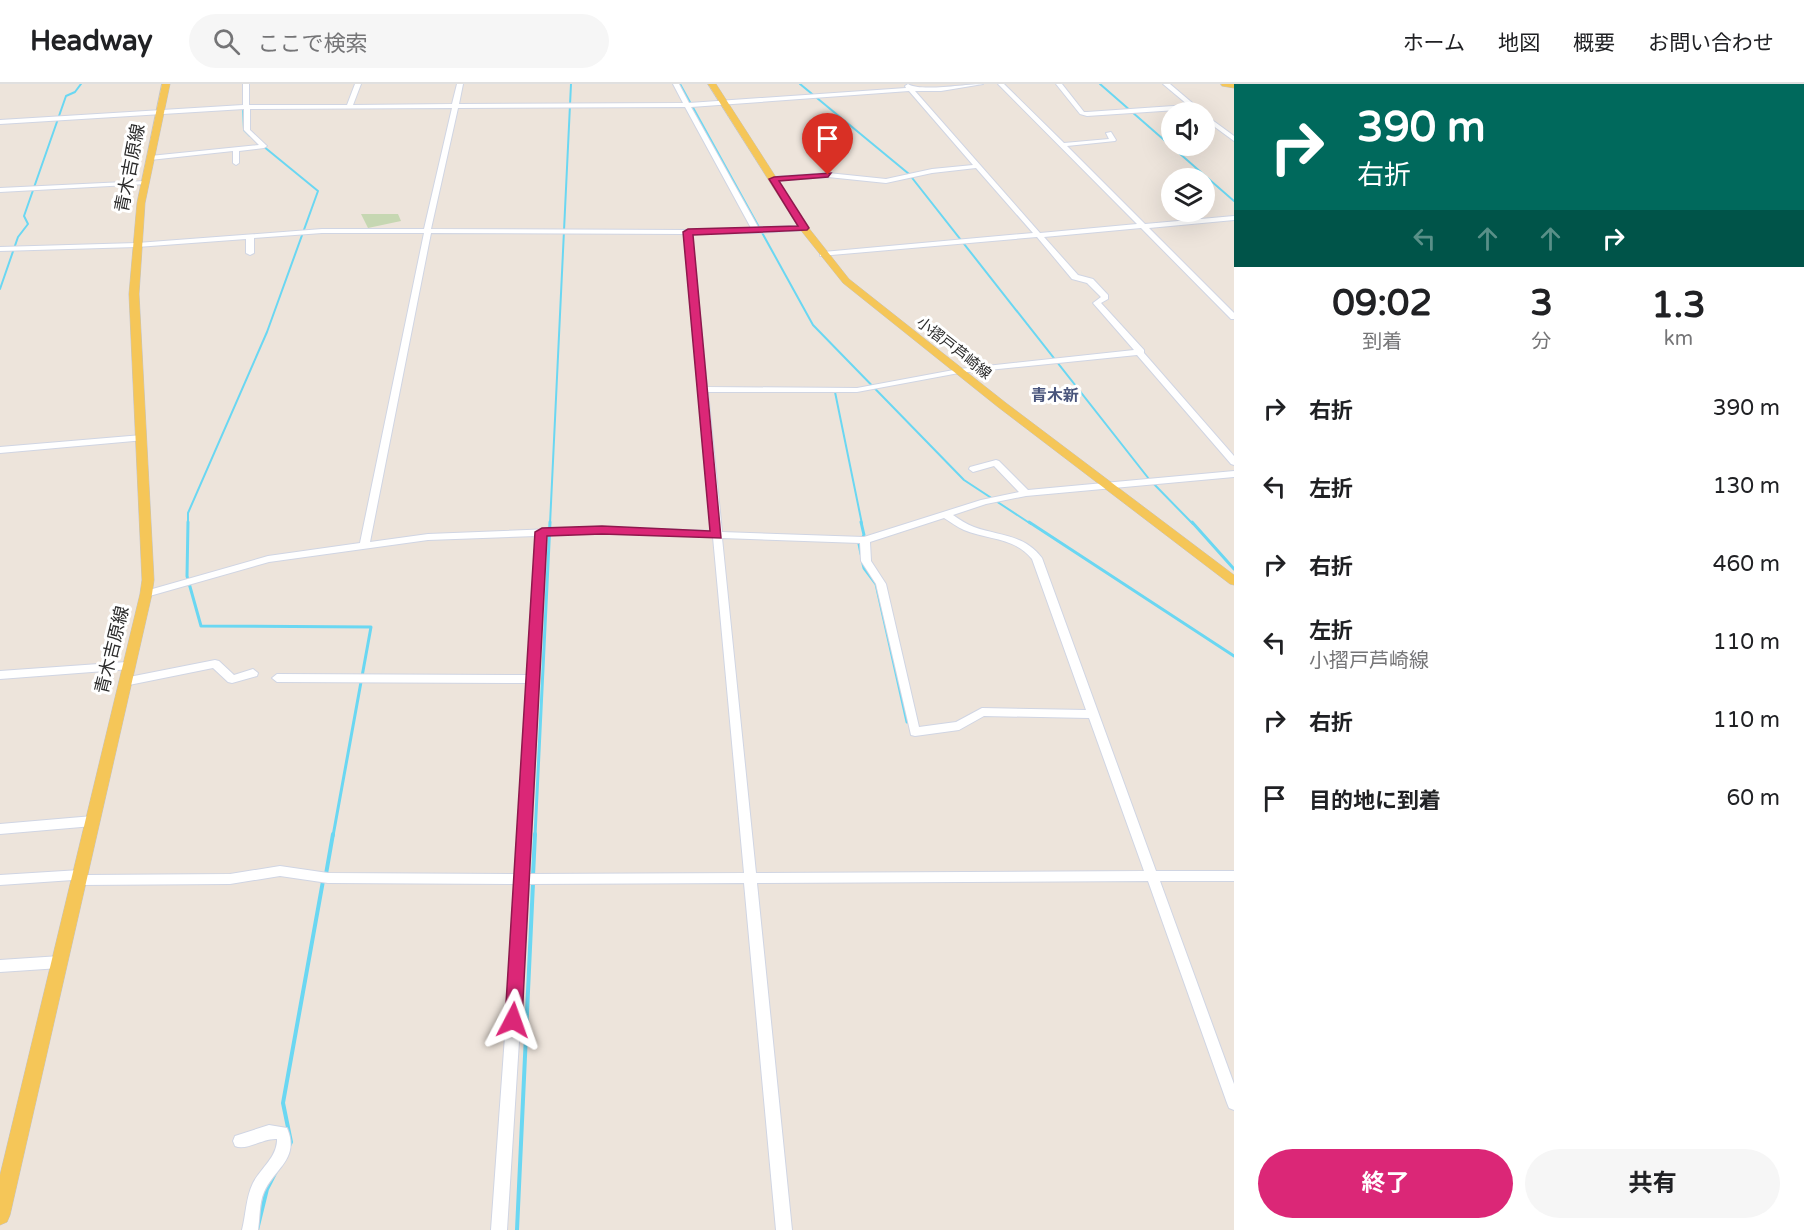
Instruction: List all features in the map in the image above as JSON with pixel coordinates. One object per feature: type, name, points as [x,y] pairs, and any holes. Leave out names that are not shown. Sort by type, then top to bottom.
[{"type":"main road","name":"青木吉原線","points":[[0,1215],[93,821],[127,666],[146,594],[148,580],[134,294],[137,245],[145,183],[166,84]]},
{"type":"main road","name":"小摺戸芦崎線","points":[[712,84],[804,228],[846,282],[1234,581]]},
{"type":"main road","points":[[1225,84],[1234,86]]},
{"type":"street","points":[[150,158],[264,146],[247,129],[246,84]]},
{"type":"street","points":[[349,106],[358,84]]},
{"type":"street","points":[[364,546],[460,84]]},
{"type":"street","points":[[676,84],[756,231]]},
{"type":"street","points":[[0,122],[247,107],[688,105],[908,86],[941,89],[980,84]]},
{"type":"street","points":[[1001,84],[1234,317]]},
{"type":"street","points":[[1059,84],[1082,113],[1161,109]]},
{"type":"street","points":[[1166,84],[1187,102]]},
{"type":"street","points":[[908,86],[1075,277],[1090,281],[1105,297],[1097,303],[1234,462]]},
{"type":"street","points":[[1215,124],[1234,139]]},
{"type":"street","points":[[1062,145],[1113,140],[1109,133]]},
{"type":"street","points":[[236,149],[237,162]]},
{"type":"street","points":[[774,179],[828,175],[886,182],[932,171],[978,166]]},
{"type":"street","points":[[0,190],[145,183]]},
{"type":"street","points":[[823,254],[1234,218]]},
{"type":"street","points":[[0,249],[137,245],[322,231],[688,232],[804,228]]},
{"type":"street","points":[[688,232],[784,1230]]},
{"type":"street","points":[[250,237],[250,253]]},
{"type":"street","points":[[704,389],[857,390],[959,371],[1141,352]]},
{"type":"street","points":[[0,450],[142,438]]},
{"type":"street","points":[[973,469],[996,464],[1026,493]]},
{"type":"street","points":[[146,594],[268,559],[428,537],[602,530],[864,540],[984,502],[1026,493],[1234,474]]},
{"type":"street","points":[[946,515],[968,528],[1030,548],[1037,558],[1150,877],[1234,1103]]},
{"type":"street","points":[[499,1230],[523,879],[532,679],[542,532]]},
{"type":"street","points":[[864,540],[866,561],[881,584],[915,732],[959,726],[982,712],[1093,714]]},
{"type":"street","points":[[124,682],[215,664],[232,679],[253,673]]},
{"type":"street","points":[[0,675],[127,666]]},
{"type":"street","points":[[277,678],[532,679]]},
{"type":"street","points":[[0,829],[93,821]]},
{"type":"street","points":[[0,880],[80,877],[230,879],[280,871],[328,878],[1234,876]]},
{"type":"street","points":[[0,966],[60,962]]},
{"type":"street","points":[[240,1141],[269,1132],[282,1133],[286,1142],[283,1154],[258,1188],[250,1230]]},
{"type":"green space","points":[[361,214],[398,214],[401,221],[368,228]]},
{"type":"waterway","points":[[0,289],[18,237],[28,224],[24,216],[66,96],[75,92],[81,84]]},
{"type":"waterway","points":[[550,524],[571,84]]},
{"type":"waterway","points":[[680,84],[813,325],[964,480],[1031,524]]},
{"type":"waterway","points":[[800,84],[909,174],[1149,479],[1193,524]]},
{"type":"waterway","points":[[1100,84],[1234,201]]},
{"type":"waterway","points":[[243,107],[244,130],[250,136]]},
{"type":"waterway","points":[[188,522],[188,513],[267,332],[318,191],[263,146]]},
{"type":"waterway","points":[[835,392],[862,524]]},
{"type":"waterway","points":[[188,522],[187,576],[201,626],[371,627],[333,836]]},
{"type":"waterway","points":[[535,836],[550,522]]},
{"type":"waterway","points":[[861,522],[864,535],[859,544],[861,554]]},
{"type":"waterway","points":[[1029,522],[1234,656]]},
{"type":"waterway","points":[[1192,522],[1234,569]]},
{"type":"waterway","points":[[862,560],[864,568],[876,584],[907,722]]},
{"type":"waterway","points":[[326,874],[333,834]]},
{"type":"waterway","points":[[533,876],[535,834]]},
{"type":"waterway","points":[[257,1230],[267,1189],[291,1142],[283,1103],[323,881]]},
{"type":"waterway","points":[[517,1230],[533,883]]},
{"type":"district","name":"青木新","points":[[1055,395]]},
{"type":"route","points":[[513,1020],[542,532],[602,530],[717,535],[688,232],[804,228],[774,179],[828,175]]}]
